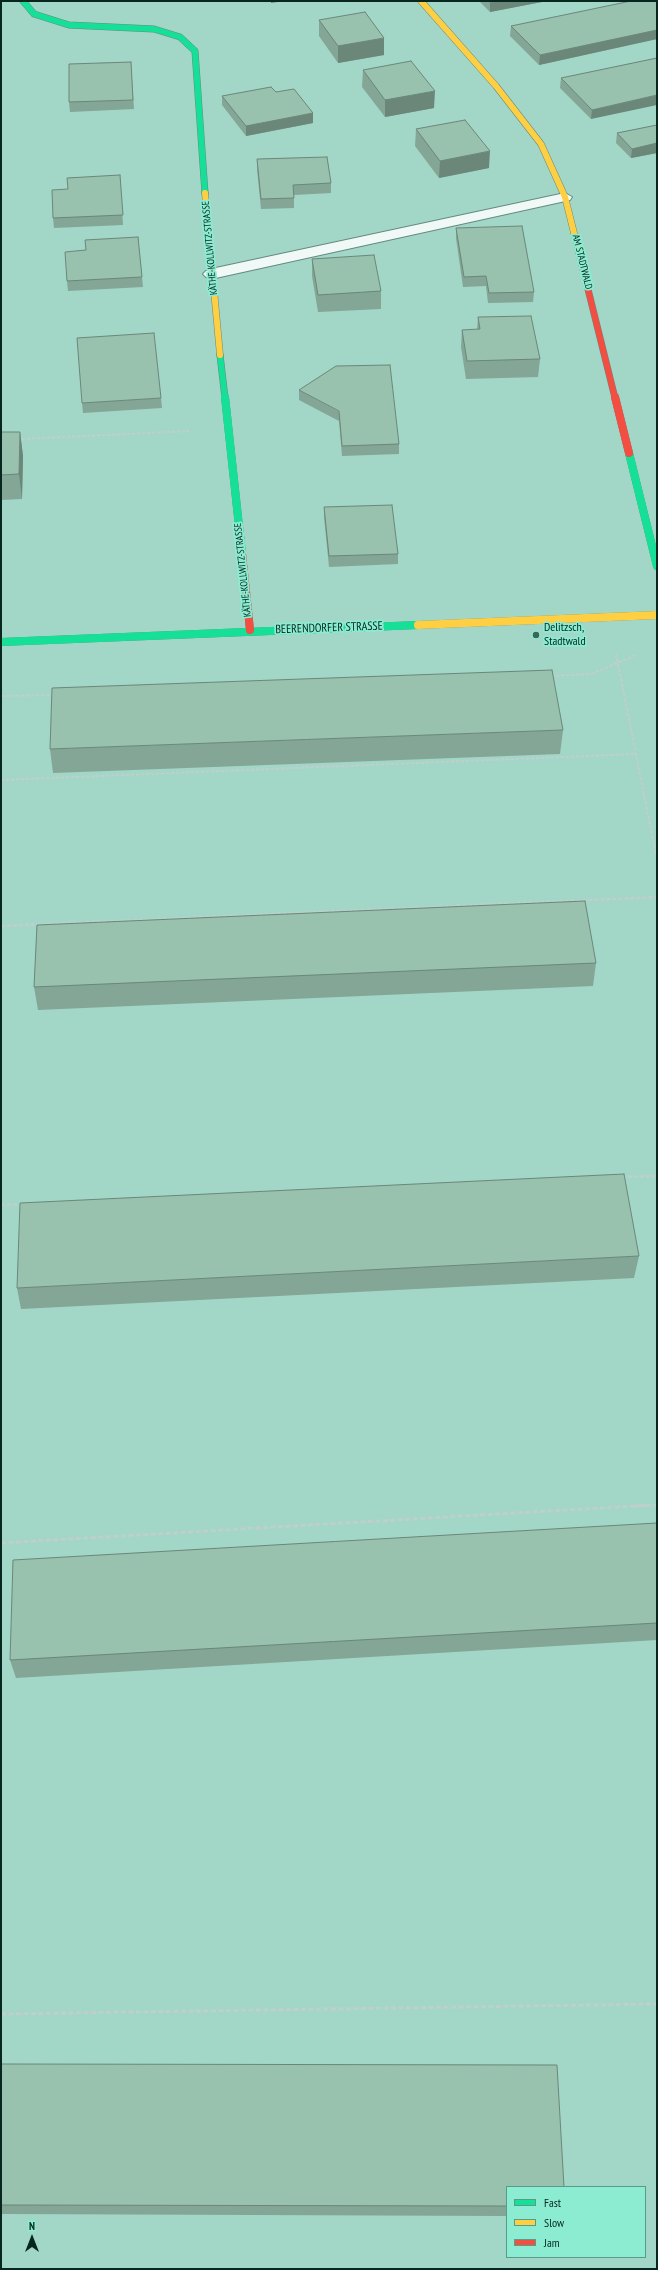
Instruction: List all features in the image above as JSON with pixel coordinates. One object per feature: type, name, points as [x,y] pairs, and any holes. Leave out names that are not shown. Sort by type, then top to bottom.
[{"type":"street","name":"KÄTHE-KOLLWITZ-STRASSE","points":[[23,1],[34,14],[69,25],[154,29],[180,37],[196,51],[211,274],[250,630]]},
{"type":"street","name":"AM STADTWALD","points":[[421,1],[496,86],[541,144],[566,197],[657,566]]},
{"type":"street","name":"BEERENDORFER STRASSE","points":[[1,642],[250,630],[657,615]]},
{"type":"lane","points":[[211,274],[566,197]]},
{"type":"path","points":[[22,438],[228,429]]},
{"type":"path","points":[[609,616],[617,665],[657,860]]},
{"type":"path","points":[[543,676],[591,674],[617,665],[640,652]]},
{"type":"path","points":[[1,696],[57,695]]},
{"type":"path","points":[[1,780],[636,754]]},
{"type":"path","points":[[1,926],[657,897]]},
{"type":"path","points":[[618,1178],[657,1176]]},
{"type":"path","points":[[1,1205],[25,1204]]},
{"type":"path","points":[[1,1542],[657,1505]]},
{"type":"path","points":[[1,2014],[657,2004]]},
{"type":"building","points":[[631,1],[657,1],[657,30],[540,55],[511,26]]},
{"type":"building","points":[[365,12],[384,38],[338,46],[319,20]]},
{"type":"building","points":[[657,58],[657,95],[592,110],[561,78]]},
{"type":"building","points":[[411,61],[435,91],[385,100],[363,70]]},
{"type":"building","points":[[131,62],[133,100],[69,102],[69,64]]},
{"type":"building","points":[[271,87],[276,92],[294,89],[313,113],[246,126],[222,96]]},
{"type":"building","points":[[465,120],[490,151],[440,161],[416,129]]},
{"type":"building","points":[[657,125],[657,143],[632,149],[617,133]]},
{"type":"building","points":[[327,157],[331,183],[293,185],[294,198],[261,199],[257,159]]},
{"type":"building","points":[[120,175],[123,215],[53,218],[52,190],[68,189],[67,178]]},
{"type":"building","points":[[522,226],[534,292],[489,293],[486,276],[464,277],[456,228]]},
{"type":"building","points":[[138,237],[142,277],[67,281],[65,252],[86,250],[85,240]]},
{"type":"building","points":[[374,255],[381,291],[318,295],[312,259]]},
{"type":"building","points":[[531,316],[540,359],[467,361],[462,330],[480,329],[478,317]]},
{"type":"building","points":[[154,333],[161,398],[82,403],[77,338]]},
{"type":"building","points":[[390,365],[399,444],[342,446],[339,411],[299,390],[336,366]]},
{"type":"building","points":[[1,432],[20,432],[19,474],[1,475]]},
{"type":"building","points":[[392,505],[398,554],[329,556],[324,507]]},
{"type":"building","points":[[552,670],[563,730],[50,749],[52,688]]},
{"type":"building","points":[[585,901],[596,963],[34,987],[37,925]]},
{"type":"building","points":[[624,1174],[639,1256],[17,1288],[20,1203]]},
{"type":"building","points":[[657,1523],[657,1623],[10,1660],[13,1560]]},
{"type":"building","points":[[1,2064],[557,2065],[564,2186],[506,2186],[506,2206],[1,2205]]},
{"type":"traffic: fast","points":[[23,1],[34,14],[69,25],[154,29],[180,37],[195,51],[205,193]]},
{"type":"traffic: fast","points":[[220,355],[242,554]]},
{"type":"traffic: fast","points":[[629,453],[657,566]]},
{"type":"traffic: fast","points":[[1,642],[418,625]]},
{"type":"traffic: slow","points":[[421,1],[496,86],[541,144],[565,197],[579,253]]},
{"type":"traffic: slow","points":[[205,193],[220,355]]},
{"type":"traffic: slow","points":[[418,625],[657,615]]},
{"type":"traffic: jam","points":[[579,253],[629,453]]},
{"type":"traffic: jam","points":[[242,554],[250,630]]},
{"type":"place","name":"Delitzsch, Stadtwald","points":[[536,635]]}]
